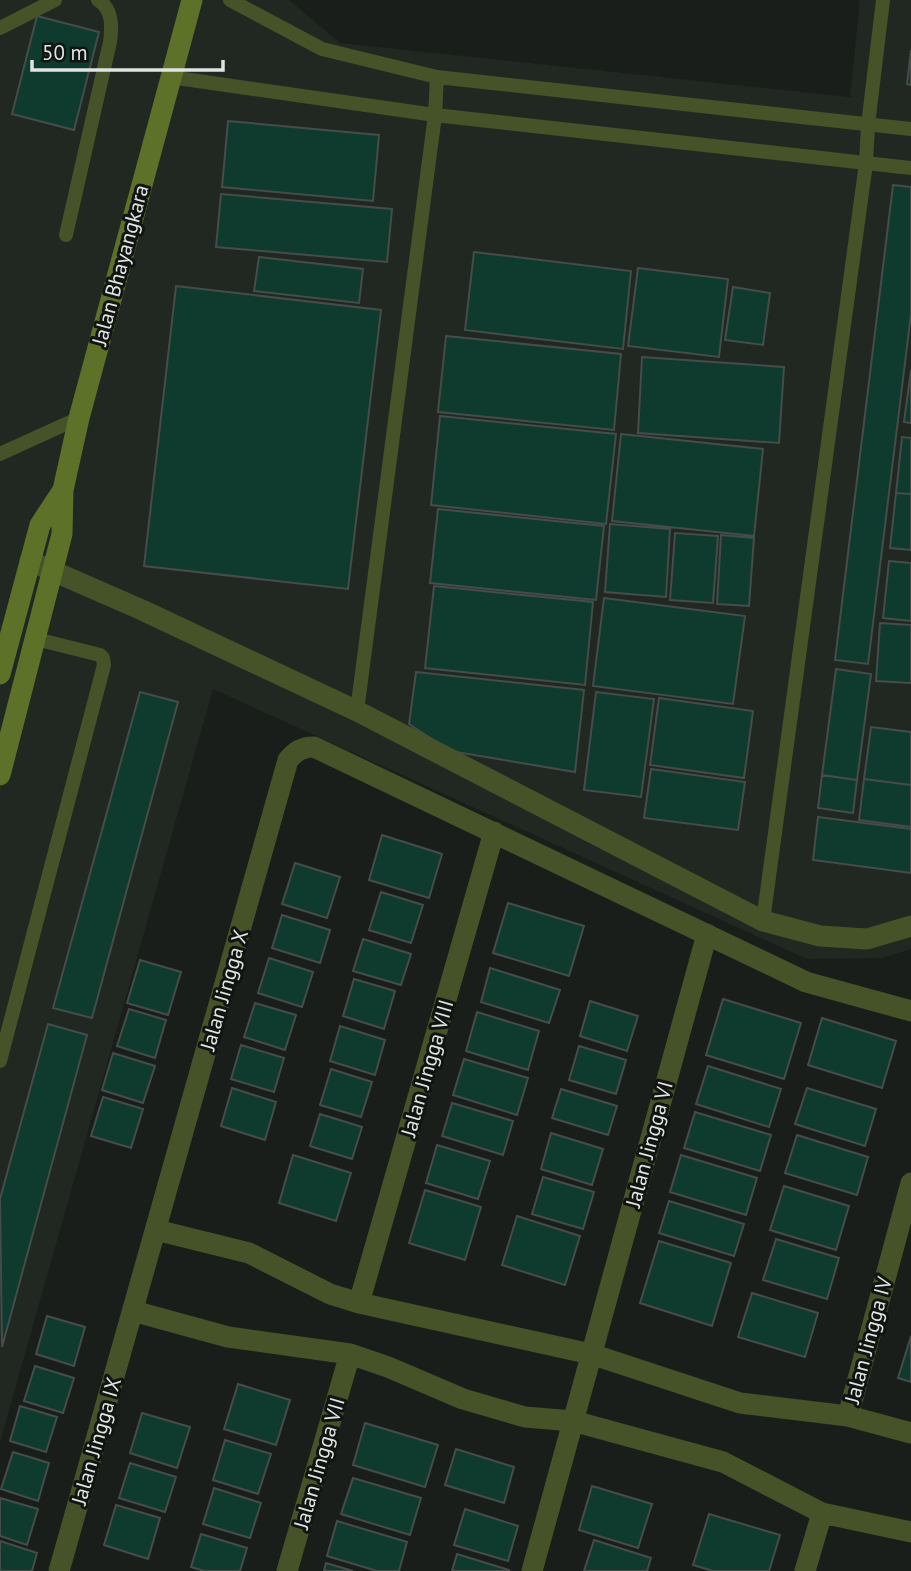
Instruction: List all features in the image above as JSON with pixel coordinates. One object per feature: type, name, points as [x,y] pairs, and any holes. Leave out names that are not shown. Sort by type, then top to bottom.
[{"type":"main road","name":"Jalan Bhayangkara","points":[[175,0],[180,41]]},
{"type":"main road","name":"Jalan Bhayangkara","points":[[0,775],[62,534],[63,490],[79,418],[192,0]]},
{"type":"main road","name":"Jalan Bhayangkara","points":[[0,674],[40,524],[63,490]]},
{"type":"street","points":[[30,561],[142,610],[357,711],[763,921],[820,936],[867,939],[911,926]]},
{"type":"street","name":"Jalan Jingga X","points":[[133,1311],[288,761],[295,752],[304,747],[314,747],[494,832]]},
{"type":"street","points":[[494,832],[806,982],[911,1011]]},
{"type":"street","name":"Jalan Jingga VIII","points":[[359,1303],[494,832]]},
{"type":"street","name":"Jalan Jingga VI","points":[[532,1571],[707,934]]},
{"type":"street","name":"Jalan Jingga IV","points":[[848,1416],[911,1183]]},
{"type":"street","points":[[156,1230],[249,1254],[330,1294],[359,1303],[591,1354],[740,1403],[848,1416],[911,1433]]},
{"type":"street","points":[[133,1311],[228,1337],[350,1354],[463,1399],[525,1417],[573,1421],[723,1462],[822,1513],[911,1532]]},
{"type":"street","name":"Jalan Jingga IX","points":[[59,1571],[133,1311]]},
{"type":"street","name":"Jalan Jingga VII","points":[[288,1571],[350,1354]]},
{"type":"street","points":[[805,1571],[822,1513]]},
{"type":"lane","points":[[0,28],[55,0]]},
{"type":"lane","points":[[66,235],[110,42],[110,13],[104,3],[98,0]]},
{"type":"lane","points":[[230,0],[322,49],[437,77],[911,129]]},
{"type":"lane","points":[[763,921],[866,163],[883,0]]},
{"type":"lane","points":[[170,77],[435,115],[911,169]]},
{"type":"lane","points":[[357,711],[435,115],[437,77]]},
{"type":"lane","points":[[0,454],[79,418]]},
{"type":"lane","points":[[0,1061],[104,665],[100,655],[36,639]]},
{"type":"shaded area","points":[[0,0],[289,0],[340,43],[850,97],[860,0],[911,0],[911,949],[882,958],[807,959],[213,689],[0,1442]]},
{"type":"building","points":[[37,16],[99,32],[74,130],[12,114]]},
{"type":"building","points":[[911,50],[911,85],[907,84]]},
{"type":"building","points":[[228,121],[379,135],[373,201],[222,187]]},
{"type":"building","points":[[893,185],[911,187],[911,314],[868,664],[835,660]]},
{"type":"building","points":[[221,194],[392,209],[387,262],[216,247]]},
{"type":"building","points":[[474,252],[631,271],[623,349],[465,330]]},
{"type":"building","points":[[259,257],[363,269],[359,303],[254,291]]},
{"type":"building","points":[[638,268],[728,279],[719,357],[628,346]]},
{"type":"building","points":[[176,286],[381,310],[348,589],[144,566]]},
{"type":"building","points":[[733,287],[770,293],[763,345],[725,340]]},
{"type":"building","points":[[446,336],[621,354],[614,430],[438,412]]},
{"type":"building","points":[[642,357],[784,367],[779,443],[638,433]]},
{"type":"building","points":[[911,370],[911,423],[904,422]]},
{"type":"building","points":[[440,416],[616,434],[606,524],[431,505]]},
{"type":"building","points":[[621,434],[763,449],[754,536],[612,521]]},
{"type":"building","points":[[902,437],[911,438],[911,494],[896,493]]},
{"type":"building","points":[[896,493],[911,494],[911,550],[890,548]]},
{"type":"building","points":[[438,509],[604,526],[596,600],[430,583]]},
{"type":"building","points":[[610,524],[670,529],[666,597],[605,592]]},
{"type":"building","points":[[675,533],[718,536],[713,603],[670,600]]},
{"type":"building","points":[[721,535],[754,538],[749,606],[717,604]]},
{"type":"building","points":[[889,561],[911,563],[911,621],[883,618]]},
{"type":"building","points":[[434,586],[593,602],[585,685],[425,668]]},
{"type":"building","points":[[604,598],[745,616],[733,704],[593,686]]},
{"type":"building","points":[[880,623],[911,625],[911,683],[876,681]]},
{"type":"building","points":[[836,669],[871,674],[857,780],[822,775]]},
{"type":"building","points":[[416,672],[584,690],[575,772],[450,751],[409,724]]},
{"type":"building","points":[[140,692],[178,702],[92,1018],[53,1008]]},
{"type":"building","points":[[596,692],[654,699],[641,797],[584,790]]},
{"type":"building","points":[[659,698],[753,711],[744,778],[650,765]]},
{"type":"building","points":[[871,727],[911,732],[911,785],[864,779]]},
{"type":"building","points":[[651,769],[745,782],[738,830],[644,818]]},
{"type":"building","points":[[822,775],[857,780],[853,813],[818,808]]},
{"type":"building","points":[[864,779],[911,785],[911,827],[859,820]]},
{"type":"building","points":[[818,817],[911,829],[911,873],[813,860]]},
{"type":"building","points":[[382,835],[442,854],[429,898],[369,880]]},
{"type":"building","points":[[295,863],[340,877],[327,918],[282,904]]},
{"type":"building","points":[[381,892],[423,905],[411,943],[369,930]]},
{"type":"building","points":[[508,903],[584,926],[569,976],[493,953]]},
{"type":"building","points":[[282,915],[330,930],[320,963],[272,948]]},
{"type":"building","points":[[363,939],[411,954],[401,985],[353,971]]},
{"type":"building","points":[[269,958],[313,972],[302,1007],[258,993]]},
{"type":"building","points":[[140,960],[181,972],[168,1015],[127,1003]]},
{"type":"building","points":[[490,968],[560,990],[549,1023],[481,1002]]},
{"type":"building","points":[[354,979],[395,991],[384,1029],[343,1016]]},
{"type":"building","points":[[723,999],[801,1023],[784,1079],[706,1055]]},
{"type":"building","points":[[590,1001],[638,1016],[627,1051],[580,1036]]},
{"type":"building","points":[[255,1003],[296,1015],[285,1050],[244,1037]]},
{"type":"building","points":[[129,1009],[166,1020],[155,1058],[117,1046]]},
{"type":"building","points":[[477,1012],[539,1031],[528,1070],[466,1051]]},
{"type":"building","points":[[822,1018],[896,1041],[882,1088],[808,1065]]},
{"type":"building","points":[[48,1024],[87,1035],[2,1347],[0,1199]]},
{"type":"building","points":[[340,1026],[385,1040],[375,1075],[330,1061]]},
{"type":"building","points":[[241,1045],[284,1058],[274,1092],[231,1079]]},
{"type":"building","points":[[579,1046],[626,1060],[616,1094],[569,1080]]},
{"type":"building","points":[[113,1053],[155,1066],[143,1103],[102,1090]]},
{"type":"building","points":[[464,1059],[528,1078],[517,1115],[453,1095]]},
{"type":"building","points":[[708,1066],[781,1089],[769,1127],[696,1104]]},
{"type":"building","points":[[331,1069],[372,1082],[361,1117],[320,1105]]},
{"type":"building","points":[[232,1088],[276,1102],[265,1140],[221,1126]]},
{"type":"building","points":[[807,1088],[876,1109],[865,1146],[795,1124]]},
{"type":"building","points":[[561,1089],[617,1106],[608,1135],[552,1118]]},
{"type":"building","points":[[103,1097],[143,1109],[131,1148],[91,1136]]},
{"type":"building","points":[[452,1103],[513,1121],[503,1155],[442,1136]]},
{"type":"building","points":[[695,1112],[771,1135],[760,1171],[684,1148]]},
{"type":"building","points":[[320,1114],[362,1127],[352,1159],[310,1146]]},
{"type":"building","points":[[551,1133],[603,1149],[592,1185],[541,1169]]},
{"type":"building","points":[[797,1135],[868,1157],[857,1195],[785,1173]]},
{"type":"building","points":[[437,1145],[490,1161],[478,1199],[426,1183]]},
{"type":"building","points":[[293,1155],[351,1173],[336,1221],[279,1203]]},
{"type":"building","points":[[681,1155],[757,1178],[746,1215],[670,1192]]},
{"type":"building","points":[[543,1177],[594,1192],[583,1229],[532,1214]]},
{"type":"building","points":[[784,1186],[849,1206],[836,1250],[770,1230]]},
{"type":"building","points":[[425,1190],[481,1207],[465,1260],[409,1243]]},
{"type":"building","points":[[669,1201],[744,1224],[734,1256],[659,1233]]},
{"type":"building","points":[[517,1216],[580,1236],[565,1285],[502,1265]]},
{"type":"building","points":[[776,1239],[839,1258],[827,1299],[763,1280]]},
{"type":"building","points":[[659,1241],[731,1263],[712,1326],[640,1303]]},
{"type":"building","points":[[752,1293],[818,1313],[805,1357],[738,1337]]},
{"type":"building","points":[[47,1316],[85,1327],[74,1366],[36,1354]]},
{"type":"building","points":[[911,1336],[911,1382],[898,1378]]},
{"type":"building","points":[[35,1366],[74,1378],[63,1413],[24,1401]]},
{"type":"building","points":[[238,1384],[290,1400],[276,1445],[224,1429]]},
{"type":"building","points":[[20,1406],[57,1417],[46,1452],[10,1441]]},
{"type":"building","points":[[142,1413],[190,1427],[177,1468],[130,1453]]},
{"type":"building","points":[[365,1423],[438,1445],[425,1487],[353,1465]]},
{"type":"building","points":[[225,1440],[271,1454],[258,1494],[213,1480]]},
{"type":"building","points":[[456,1449],[514,1467],[504,1503],[445,1485]]},
{"type":"building","points":[[13,1452],[49,1463],[38,1501],[1,1489]]},
{"type":"building","points":[[130,1463],[176,1477],[165,1512],[119,1498]]},
{"type":"building","points":[[353,1478],[421,1498],[410,1535],[341,1514]]},
{"type":"building","points":[[592,1486],[652,1504],[638,1548],[579,1530]]},
{"type":"building","points":[[214,1488],[261,1503],[250,1538],[203,1524]]},
{"type":"building","points":[[0,1498],[38,1509],[27,1545],[0,1536]]},
{"type":"building","points":[[116,1505],[160,1518],[148,1559],[104,1545]]},
{"type":"building","points":[[465,1509],[518,1526],[508,1561],[454,1545]]},
{"type":"building","points":[[709,1514],[780,1535],[769,1571],[713,1571],[693,1565]]},
{"type":"building","points":[[337,1521],[407,1542],[399,1571],[377,1571],[327,1556]]},
{"type":"building","points":[[201,1534],[247,1548],[240,1571],[204,1571],[191,1567]]},
{"type":"building","points":[[594,1540],[651,1558],[647,1571],[584,1571]]},
{"type":"building","points":[[0,1541],[37,1553],[32,1571],[0,1571]]},
{"type":"building","points":[[457,1554],[509,1570],[452,1571]]},
{"type":"building","points":[[326,1563],[353,1571],[324,1571]]}]
